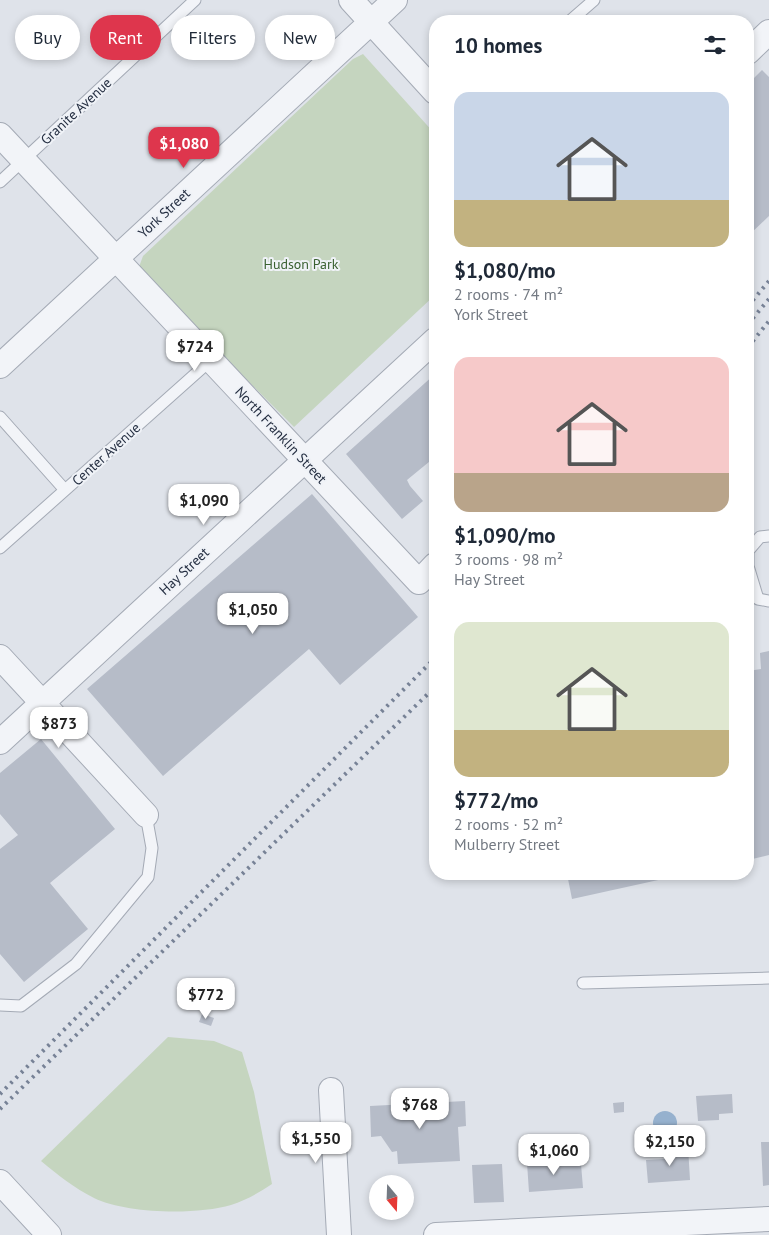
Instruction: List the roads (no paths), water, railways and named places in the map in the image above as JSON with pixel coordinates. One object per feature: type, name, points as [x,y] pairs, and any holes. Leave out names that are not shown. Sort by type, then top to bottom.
[{"type":"street","points":[[351,0],[429,85]]},
{"type":"street","name":"York Street","points":[[0,366],[395,0]]},
{"type":"street","points":[[754,46],[769,32]]},
{"type":"street","name":"North Franklin Street","points":[[0,135],[419,582],[429,571]]},
{"type":"street","name":"Hay Street","points":[[0,742],[429,346]]},
{"type":"street","points":[[0,657],[146,815]]},
{"type":"street","points":[[331,1090],[339,1235]]},
{"type":"street","points":[[4,1186],[49,1235]]},
{"type":"street","points":[[436,1235],[612,1231],[769,1220]]},
{"type":"lane","name":"Granite Avenue","points":[[0,182],[195,0]]},
{"type":"lane","points":[[577,15],[594,0]]},
{"type":"lane","name":"Center Avenue","points":[[0,548],[211,360]]},
{"type":"lane","points":[[0,418],[65,490]]},
{"type":"lane","points":[[754,544],[760,537],[769,536]]},
{"type":"lane","points":[[754,586],[758,599],[769,601]]},
{"type":"lane","points":[[0,1005],[21,1006],[76,964],[148,877],[152,848],[146,815]]},
{"type":"lane","points":[[583,983],[769,978]]},
{"type":"water","points":[[665,1111],[674,1114],[677,1123],[674,1132],[665,1135],[656,1132],[653,1123],[656,1114]]},
{"type":"railway","points":[[754,299],[769,281]]},
{"type":"railway","points":[[754,317],[769,299]]},
{"type":"railway","points":[[754,340],[769,321]]},
{"type":"railway","points":[[0,1094],[429,664]]},
{"type":"railway","points":[[0,1109],[429,693]]},
{"type":"park label","name":"Hudson Park","points":[[301,264]]}]
